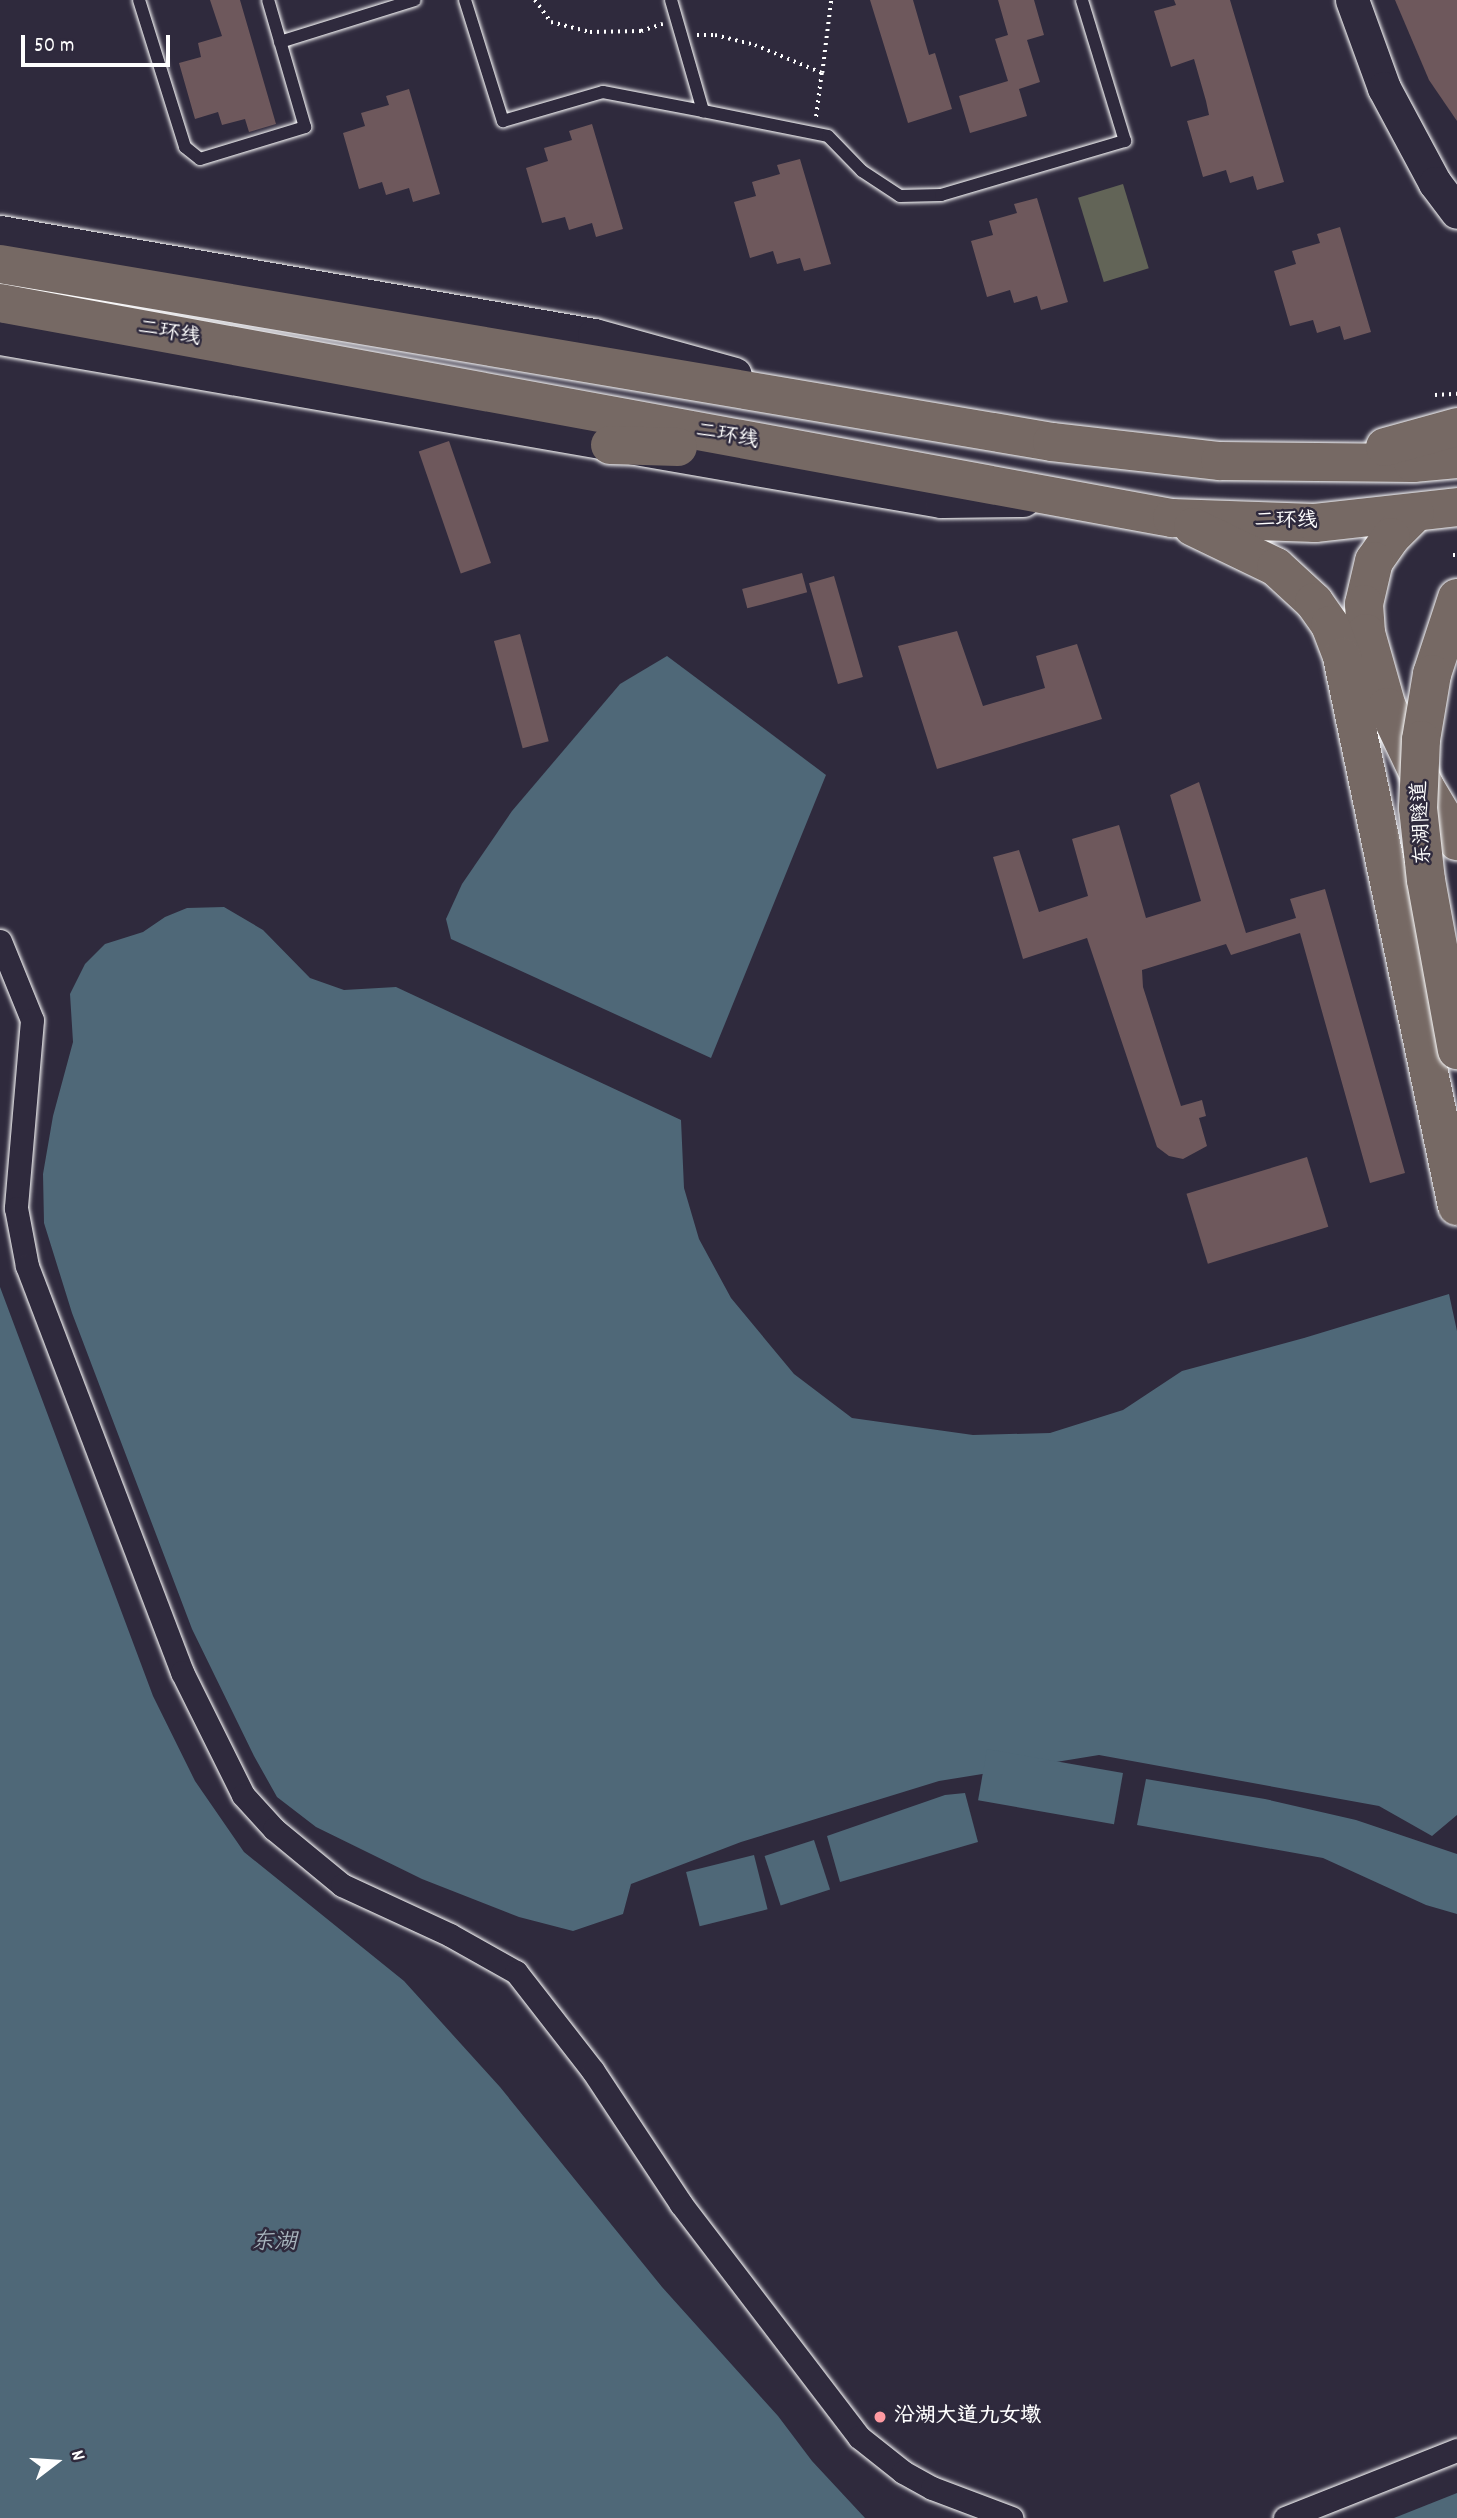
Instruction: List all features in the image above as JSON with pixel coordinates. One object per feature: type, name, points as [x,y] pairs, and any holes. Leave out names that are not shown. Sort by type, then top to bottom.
[{"type":"highway","name":"二环线","points":[[0,264],[855,409],[1141,454],[1314,464],[1413,463],[1457,458]]},
{"type":"highway","name":"二环线","points":[[0,303],[1172,518],[1315,523],[1457,507]]},
{"type":"highway","points":[[1314,464],[1457,427]]},
{"type":"highway","points":[[610,445],[795,450]]},
{"type":"highway","points":[[1415,513],[1391,537],[1374,561],[1367,584],[1366,633],[1387,707],[1425,787],[1457,841]]},
{"type":"highway","points":[[1172,518],[1276,567],[1314,602],[1330,625],[1342,657],[1457,1206]]},
{"type":"highway","name":"东湖隧道","points":[[1457,598],[1432,674],[1421,740],[1418,808],[1426,880],[1457,1050]]},
{"type":"highway","points":[[1412,996],[1417,972],[1426,952],[1439,935],[1457,925]]},
{"type":"main road","points":[[1352,0],[1384,89],[1435,183],[1457,212]]},
{"type":"main road","points":[[0,232],[594,335],[855,409]]},
{"type":"main road","points":[[0,338],[941,502],[1055,498]]},
{"type":"street","points":[[0,941],[32,1020],[16,1208],[27,1266],[182,1672],[243,1794],[274,1829],[342,1885],[450,1936],[516,1972],[593,2071],[681,2204],[859,2437],[903,2472],[932,2488],[1012,2518]]},
{"type":"street","points":[[1285,2518],[1457,2450]]},
{"type":"lane","points":[[139,0],[185,147],[200,159],[305,127],[268,0]]},
{"type":"lane","points":[[280,42],[415,0]]},
{"type":"lane","points":[[465,0],[503,121],[603,92],[828,136],[862,171],[901,196],[941,195],[1125,141],[1082,0]]},
{"type":"lane","points":[[671,0],[703,111]]},
{"type":"path","points":[[535,0],[551,22],[590,32],[641,31],[676,19]]},
{"type":"path","points":[[814,133],[831,0]]},
{"type":"path","points":[[681,36],[715,35],[755,45],[822,73]]},
{"type":"path","points":[[1435,395],[1457,394]]},
{"type":"shaded area","points":[[1123,184],[1149,268],[1104,282],[1078,198]]},
{"type":"water","points":[[667,656],[826,775],[711,1058],[451,939],[446,919],[462,884],[512,811],[620,684]]},
{"type":"water","points":[[224,907],[263,930],[310,978],[344,990],[396,987],[681,1120],[684,1188],[699,1239],[731,1298],[794,1374],[852,1418],[973,1435],[1050,1433],[1123,1410],[1182,1371],[1449,1294],[1457,1331],[1457,1815],[1432,1836],[1379,1806],[1099,1755],[939,1781],[741,1842],[631,1884],[623,1914],[573,1931],[519,1917],[422,1879],[316,1827],[277,1797],[192,1629],[72,1313],[44,1223],[43,1174],[53,1116],[73,1042],[70,994],[85,964],[105,944],[143,932],[165,917],[187,908]]},
{"type":"water","name":"东湖","points":[[0,1287],[153,1696],[195,1781],[244,1852],[404,1981],[500,2087],[662,2287],[778,2416],[812,2461],[865,2518],[0,2518]]},
{"type":"water","points":[[987,1749],[1123,1773],[1114,1824],[978,1800]]},
{"type":"water","points":[[1146,1779],[1265,1799],[1356,1820],[1457,1854],[1457,1914],[1426,1905],[1323,1858],[1137,1825]]},
{"type":"water","points":[[965,1793],[978,1842],[840,1882],[827,1836],[945,1795]]},
{"type":"water","points":[[814,1840],[830,1889],[781,1906],[765,1856]]},
{"type":"water","points":[[754,1855],[768,1909],[700,1926],[686,1872]]},
{"type":"water","points":[[1457,2493],[1457,2518],[1394,2518]]},
{"type":"building","points":[[210,0],[240,0],[276,124],[249,132],[245,119],[222,125],[218,112],[195,119],[179,63],[201,57],[198,43],[222,36]]},
{"type":"building","points":[[870,0],[913,0],[929,55],[935,53],[952,109],[908,123]]},
{"type":"building","points":[[998,0],[1034,0],[1044,35],[1027,40],[1040,82],[1019,89],[1027,116],[970,133],[959,96],[1008,81],[995,39],[1008,35]]},
{"type":"building","points":[[1174,0],[1230,0],[1284,182],[1257,190],[1253,176],[1230,183],[1226,170],[1203,177],[1187,121],[1209,115],[1194,59],[1171,67],[1154,11],[1176,5]]},
{"type":"building","points":[[1395,0],[1457,0],[1457,121],[1429,80]]},
{"type":"building","points":[[409,89],[440,194],[413,202],[409,188],[386,195],[382,182],[359,189],[343,133],[365,126],[361,113],[389,105],[386,96]]},
{"type":"building","points":[[592,124],[623,229],[596,237],[592,223],[569,230],[565,217],[542,223],[526,168],[548,161],[544,148],[572,140],[569,131]]},
{"type":"building","points":[[800,159],[831,264],[804,271],[800,258],[777,264],[773,251],[750,258],[734,202],[756,196],[752,182],[780,174],[777,165]]},
{"type":"building","points":[[1037,198],[1068,302],[1041,310],[1037,296],[1014,303],[1010,290],[987,297],[971,241],[993,235],[989,221],[1017,213],[1014,204]]},
{"type":"building","points":[[1340,227],[1371,332],[1344,340],[1340,326],[1317,333],[1313,320],[1290,326],[1274,271],[1296,264],[1292,251],[1320,243],[1317,234]]},
{"type":"building","points":[[449,441],[491,563],[461,573],[419,451]]},
{"type":"building","points":[[802,573],[807,592],[747,608],[742,589]]},
{"type":"building","points":[[834,576],[863,677],[838,684],[809,583]]},
{"type":"building","points":[[957,631],[983,706],[1045,688],[1036,656],[1077,644],[1102,719],[937,769],[898,646]]},
{"type":"building","points":[[520,634],[549,741],[523,748],[494,641]]},
{"type":"building","points":[[1199,782],[1246,933],[1296,918],[1290,899],[1325,889],[1405,1173],[1370,1183],[1300,933],[1231,955],[1226,944],[1142,970],[1143,987],[1181,1106],[1202,1100],[1206,1116],[1199,1118],[1207,1146],[1183,1159],[1169,1156],[1157,1147],[1087,938],[1023,959],[993,857],[1019,850],[1039,912],[1088,896],[1072,839],[1119,825],[1146,918],[1201,901],[1170,795]]},
{"type":"building","points":[[1307,1157],[1328,1227],[1208,1264],[1187,1194]]},
{"type":"place","name":"沿湖大道九女墩","points":[[880,2417]]}]
